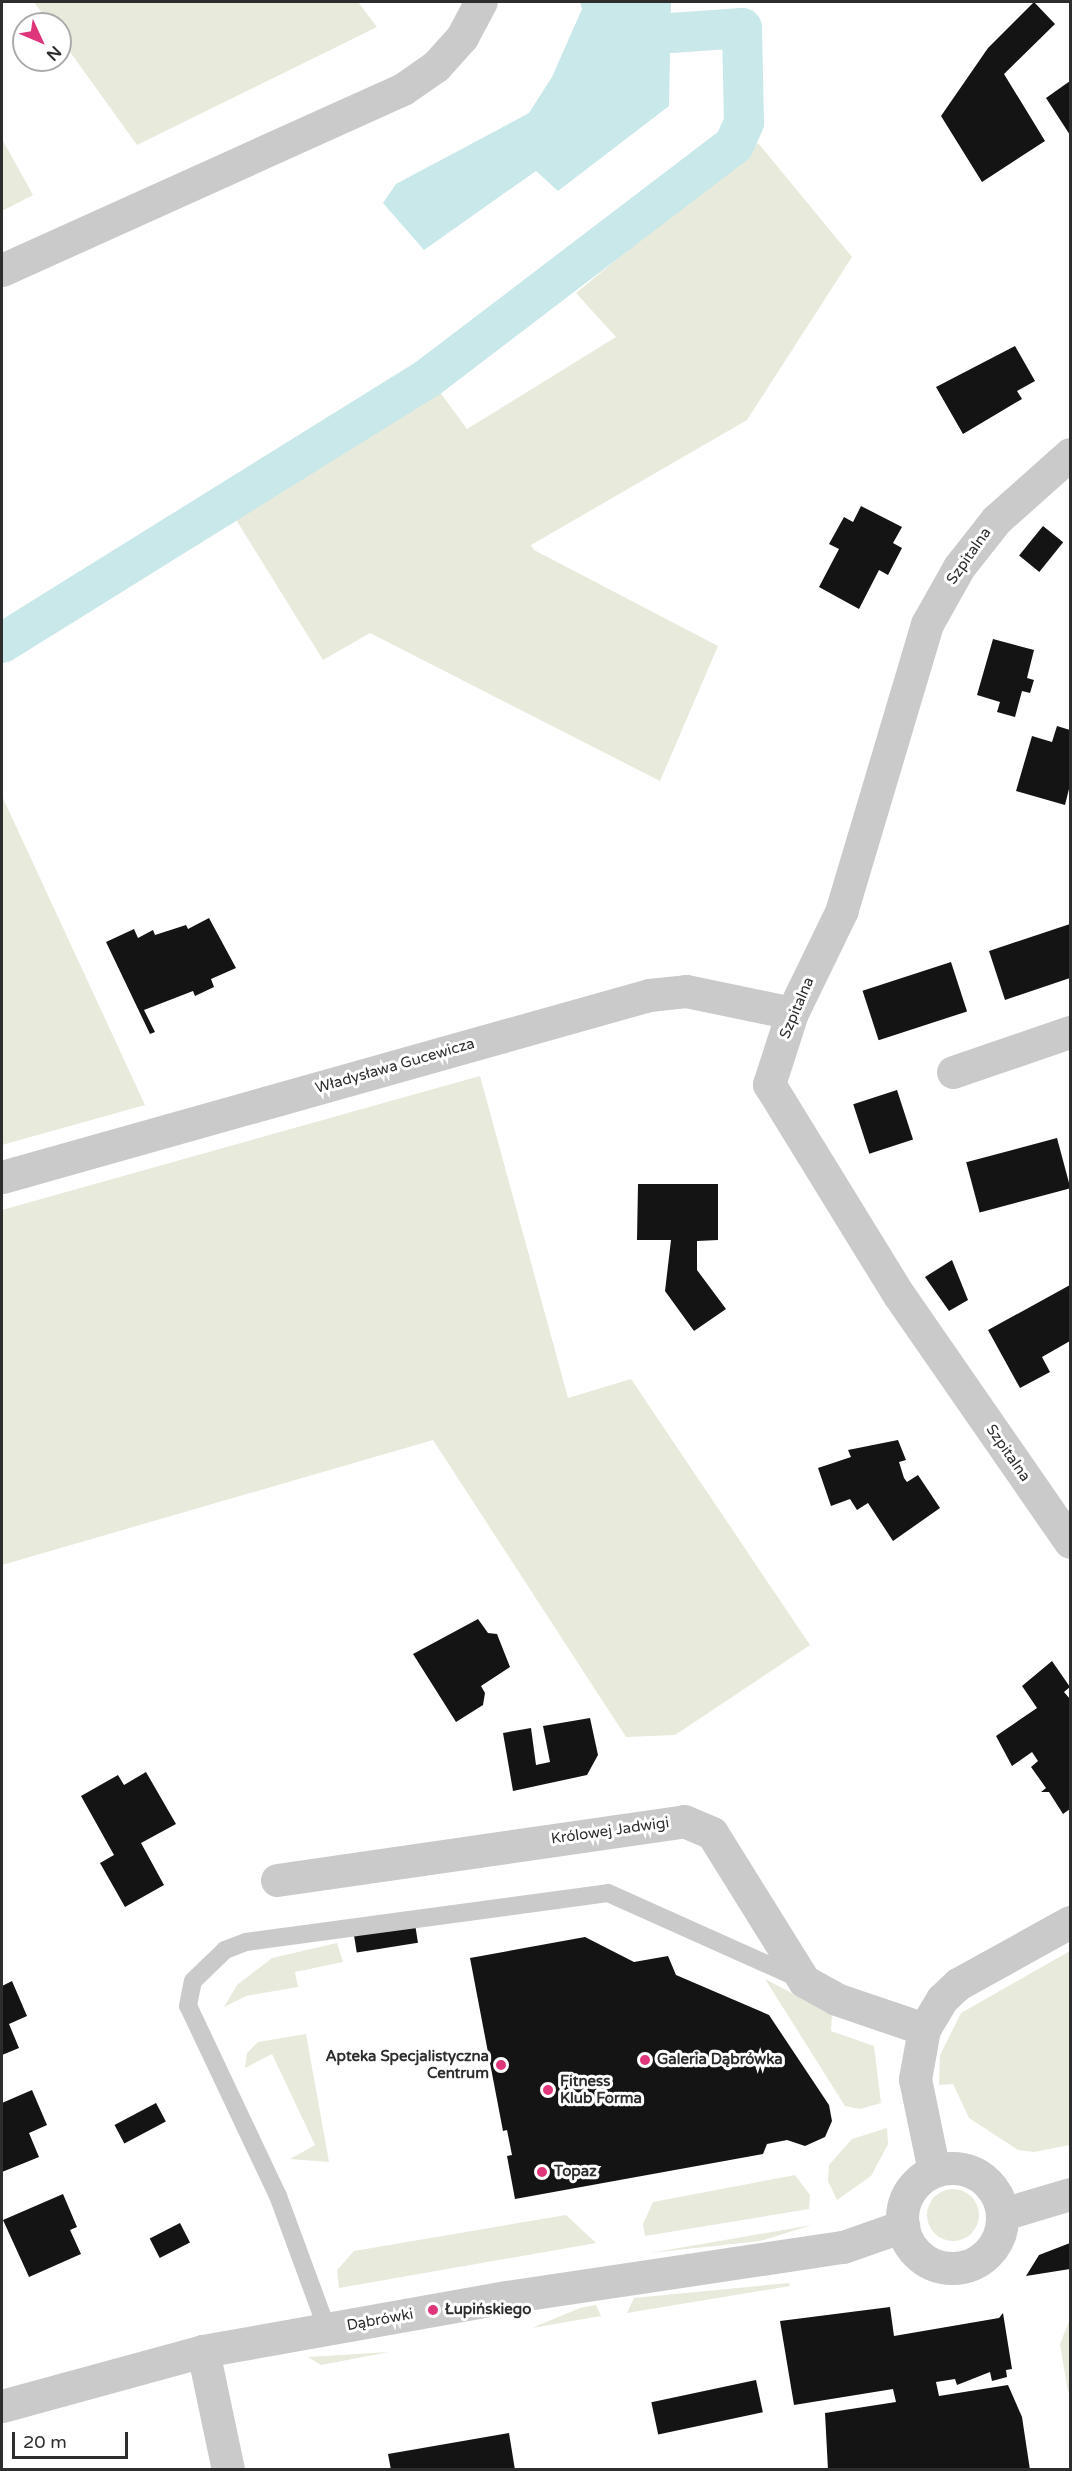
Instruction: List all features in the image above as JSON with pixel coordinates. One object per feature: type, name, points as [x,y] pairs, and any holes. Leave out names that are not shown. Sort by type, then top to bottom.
[{"type":"street","points":[[2,270],[403,89],[436,66],[462,37],[481,2]]},
{"type":"street","name":"Szpitalna","points":[[1071,454],[996,520],[959,567],[927,624],[842,910],[792,1013],[769,1084],[899,1295],[1071,1542]]},
{"type":"street","name":"Władysława Gucewicza","points":[[2,1177],[649,995],[686,990],[792,1013]]},
{"type":"street","points":[[954,1072],[1071,1032]]},
{"type":"street","name":"Królowej Jadwigi","points":[[277,1880],[684,1821],[712,1833],[804,1981],[836,1999],[924,2029]]},
{"type":"street","points":[[934,2171],[915,2079],[924,2029],[942,1998],[958,1984],[1071,1923]]},
{"type":"street","points":[[965,2169],[980,2175],[999,2199],[1003,2214],[991,2249],[973,2264],[959,2268],[944,2268],[917,2254],[903,2226],[909,2193],[934,2171],[965,2169]]},
{"type":"street","points":[[1003,2214],[1071,2194]]},
{"type":"street","name":"Dąbrówki","points":[[2,2406],[203,2351],[327,2329],[843,2247],[903,2226]]},
{"type":"street","points":[[203,2351],[228,2469]]},
{"type":"lane","points":[[327,2329],[278,2196],[188,2006],[193,1981],[225,1950],[246,1942],[609,1893],[804,1981]]},
{"type":"shaded area","points":[[34,2],[358,2],[377,27],[137,145],[72,55],[72,12],[41,12]]},
{"type":"shaded area","points":[[2,139],[33,195],[2,211]]},
{"type":"shaded area","points":[[758,143],[852,257],[747,420],[531,545],[534,550],[718,646],[660,781],[370,633],[323,660],[235,518],[439,391],[467,429],[616,337],[576,293]]},
{"type":"shaded area","points":[[2,796],[145,1105],[2,1145]]},
{"type":"shaded area","points":[[480,1076],[568,1398],[631,1379],[810,1645],[675,1735],[626,1737],[433,1440],[2,1565],[2,1210]]},
{"type":"shaded area","points":[[337,1943],[343,1962],[295,1972],[298,1987],[246,1996],[224,2007],[237,1985],[272,1958]]},
{"type":"shaded area","points":[[1070,1951],[1070,2145],[1034,2152],[1018,2150],[969,2118],[953,2084],[939,2085],[940,2055],[961,2013]]},
{"type":"shaded area","points":[[765,1979],[832,2014],[831,2031],[874,2046],[881,2103],[860,2109],[845,2106]]},
{"type":"shaded area","points":[[306,2034],[329,2162],[290,2159],[315,2145],[272,2054],[245,2068],[247,2053],[258,2042]]},
{"type":"shaded area","points":[[887,2128],[888,2144],[871,2176],[837,2200],[828,2181],[829,2165],[852,2139]]},
{"type":"shaded area","points":[[795,2175],[810,2195],[809,2209],[645,2236],[643,2224],[653,2202]]},
{"type":"shaded area","points":[[948,2189],[958,2189],[968,2193],[975,2200],[979,2215],[975,2230],[968,2237],[958,2241],[948,2241],[938,2237],[931,2230],[927,2220],[927,2210],[931,2200],[938,2193]]},
{"type":"shaded area","points":[[566,2215],[596,2243],[339,2288],[337,2270],[354,2251]]},
{"type":"shaded area","points":[[812,2225],[760,2241],[650,2253]]},
{"type":"shaded area","points":[[789,2283],[790,2286],[627,2313],[634,2298]]},
{"type":"shaded area","points":[[596,2305],[601,2316],[532,2328],[580,2308]]},
{"type":"shaded area","points":[[1070,2319],[1070,2391],[1068,2392],[1060,2344]]},
{"type":"shaded area","points":[[389,2352],[321,2365],[308,2357]]},
{"type":"water","points":[[580,2],[671,2],[669,106],[558,191],[536,171],[424,250],[383,203],[396,184],[529,113],[552,77],[582,9]]},
{"type":"building","points":[[1034,2],[1055,24],[1004,74],[1045,141],[982,182],[941,116],[988,48]]},
{"type":"building","points":[[1070,81],[1070,135],[1046,98]]},
{"type":"building","points":[[1015,346],[1035,381],[1017,391],[1022,399],[963,434],[936,387]]},
{"type":"building","points":[[861,506],[902,527],[893,543],[902,548],[888,575],[879,570],[859,609],[819,587],[839,549],[829,544],[844,517],[853,522]]},
{"type":"building","points":[[1043,526],[1063,542],[1039,572],[1019,556]]},
{"type":"building","points":[[993,639],[1034,650],[1027,678],[1034,680],[1030,693],[1022,691],[1015,717],[997,712],[1000,702],[977,695]]},
{"type":"building","points":[[1057,726],[1070,730],[1070,785],[1065,805],[1016,791],[1032,736],[1052,742]]},
{"type":"building","points":[[209,918],[236,968],[211,979],[214,987],[195,996],[193,991],[144,1010],[155,1032],[150,1034],[106,942],[134,929],[138,938],[153,930],[155,935],[186,925],[188,929]]},
{"type":"building","points":[[1070,924],[1070,978],[1005,1000],[989,951]]},
{"type":"building","points":[[951,962],[967,1011],[879,1040],[863,991]]},
{"type":"building","points":[[897,1090],[913,1139],[869,1154],[853,1104]]},
{"type":"building","points":[[1057,1138],[1070,1188],[980,1213],[966,1162]]},
{"type":"building","points":[[638,1184],[718,1184],[718,1240],[697,1241],[697,1270],[726,1309],[694,1331],[665,1291],[671,1240],[637,1240]]},
{"type":"building","points":[[952,1260],[968,1300],[949,1311],[925,1277]]},
{"type":"building","points":[[1070,1285],[1070,1341],[1042,1357],[1050,1372],[1020,1388],[988,1330]]},
{"type":"building","points":[[898,1440],[906,1460],[899,1462],[904,1478],[907,1482],[918,1475],[940,1508],[893,1541],[868,1503],[857,1510],[850,1499],[831,1506],[818,1468],[851,1457],[848,1450]]},
{"type":"building","points":[[478,1619],[488,1633],[497,1634],[510,1667],[481,1686],[485,1693],[483,1705],[456,1722],[413,1654]]},
{"type":"building","points":[[1052,1661],[1070,1687],[1064,1692],[1070,1699],[1070,1809],[1063,1814],[1049,1792],[1041,1792],[1046,1788],[1031,1767],[1038,1761],[1032,1752],[1012,1766],[996,1736],[1037,1708],[1022,1686]]},
{"type":"building","points":[[590,1718],[598,1755],[587,1775],[513,1791],[503,1733],[531,1728],[536,1765],[550,1762],[543,1726]]},
{"type":"building","points":[[146,1772],[176,1824],[141,1843],[164,1885],[125,1907],[100,1863],[114,1855],[81,1796],[118,1775],[124,1785]]},
{"type":"building","points":[[415,1924],[418,1943],[357,1952],[354,1934]]},
{"type":"building","name":"Galeria Dąbrówka","points":[[585,1937],[634,1962],[668,1956],[676,1975],[769,2015],[829,2105],[832,2121],[825,2137],[805,2146],[787,2140],[767,2144],[763,2154],[515,2199],[507,2156],[512,2155],[507,2130],[503,2131],[470,1958]]},
{"type":"building","points":[[12,1981],[27,2016],[9,2024],[19,2048],[2,2055],[2,1986]]},
{"type":"building","points":[[32,2090],[47,2125],[29,2133],[39,2157],[2,2172],[2,2103]]},
{"type":"building","points":[[156,2103],[166,2122],[124,2144],[115,2125]]},
{"type":"building","points":[[63,2194],[77,2227],[70,2230],[81,2254],[29,2277],[3,2220]]},
{"type":"building","points":[[180,2223],[190,2243],[160,2258],[150,2238]]},
{"type":"building","points":[[1070,2243],[1070,2269],[1026,2276],[1039,2255]]},
{"type":"building","points":[[890,2307],[894,2336],[999,2318],[1003,2313],[1012,2369],[1006,2370],[1007,2377],[992,2381],[990,2372],[957,2385],[955,2379],[936,2382],[939,2396],[1008,2385],[1022,2417],[1030,2470],[828,2470],[825,2413],[896,2402],[893,2389],[794,2405],[780,2321]]},
{"type":"building","points":[[756,2380],[763,2412],[658,2435],[651,2402]]},
{"type":"building","points":[[509,2433],[515,2470],[391,2470],[388,2454]]},
{"type":"waterway","points":[[2,643],[428,378],[734,145],[744,123],[742,28],[671,33]]},
{"type":"place","name":"Galeria Dąbrówka","points":[[645,2060]]},
{"type":"place","name":"Apteka Specjalistyczna Centrum","points":[[501,2065]]},
{"type":"place","name":"Fitness Klub Forma","points":[[548,2090]]},
{"type":"place","name":"Topaz","points":[[542,2172]]},
{"type":"place","name":"Łupińskiego","points":[[433,2310]]}]
